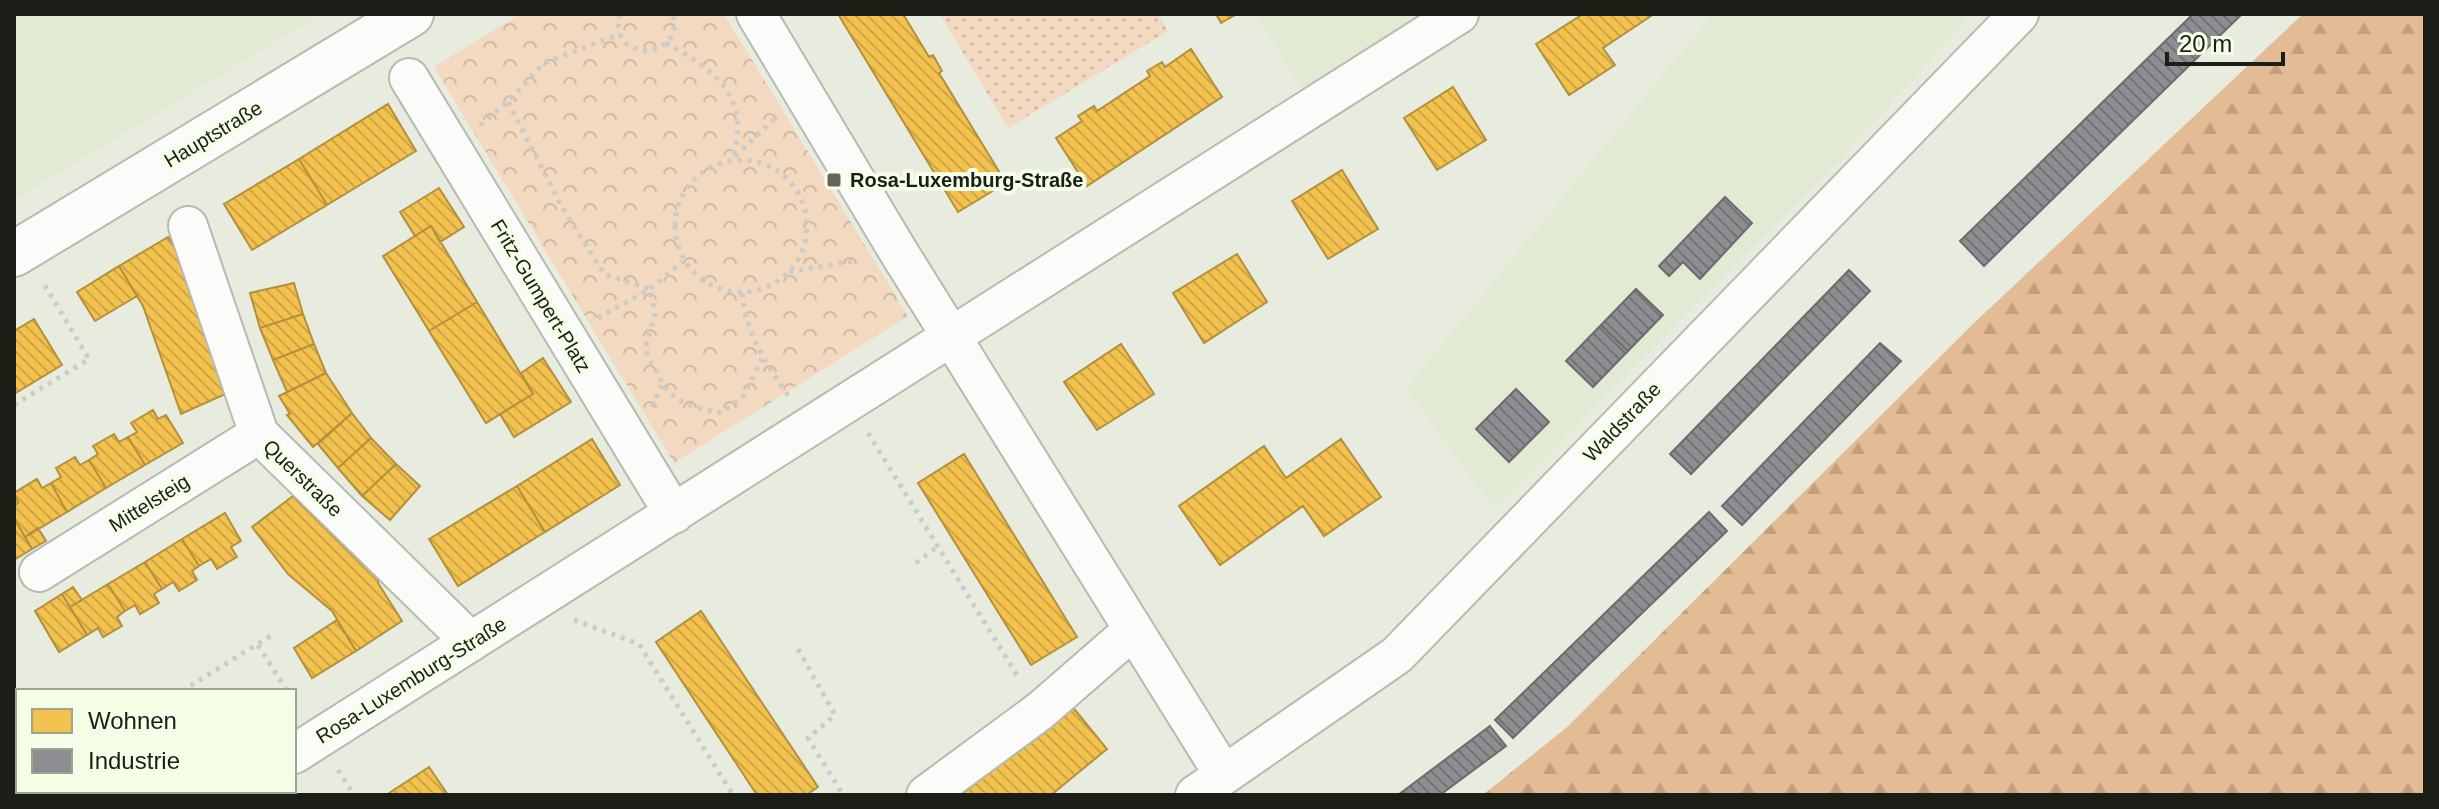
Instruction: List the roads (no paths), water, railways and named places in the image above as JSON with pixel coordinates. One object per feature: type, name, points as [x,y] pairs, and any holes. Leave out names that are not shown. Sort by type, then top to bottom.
[{"type":"main road","name":"Hauptstraße","points":[[18,252],[411,14]]},
{"type":"street","points":[[756,14],[1132,631],[1210,785]]},
{"type":"street","name":"Rosa-Luxemburg-Straße","points":[[296,753],[1459,14]]},
{"type":"street","name":"Waldstraße","points":[[1210,785],[1397,655],[2019,14]]},
{"type":"street","name":"Fritz-Gumpert-Platz","points":[[409,78],[674,514]]},
{"type":"street","name":"Querstraße","points":[[188,226],[259,434],[471,642]]},
{"type":"street","name":"Mittelsteig","points":[[39,572],[259,434]]},
{"type":"street","points":[[926,795],[1040,711],[1132,631]]},
{"type":"place","name":"Rosa-Luxemburg-Straße","points":[[834,180]]}]
